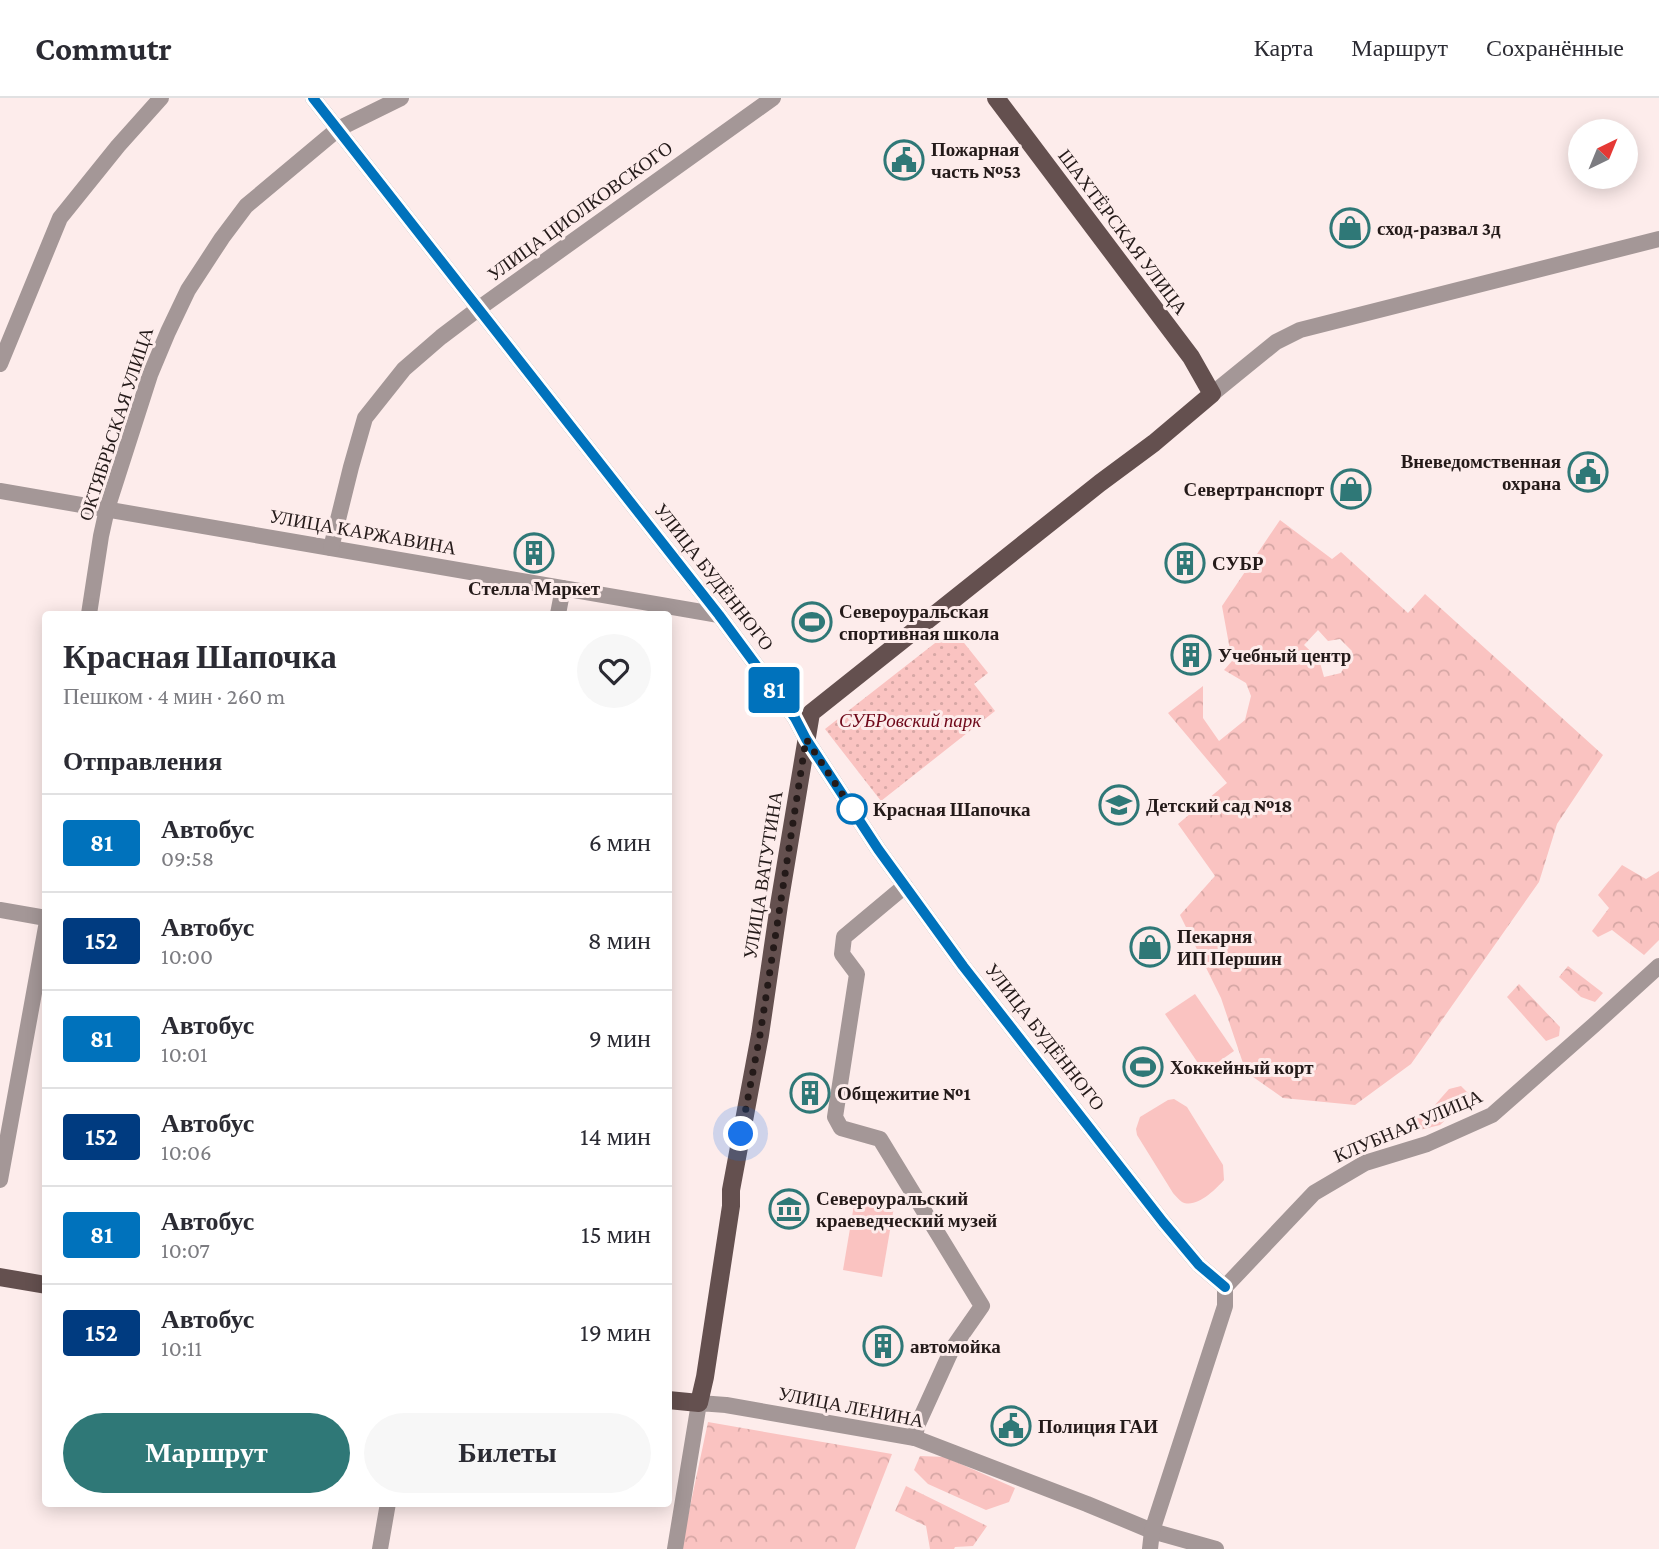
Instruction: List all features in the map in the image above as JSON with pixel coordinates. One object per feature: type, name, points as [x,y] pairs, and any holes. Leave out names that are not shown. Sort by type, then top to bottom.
[{"type":"main road","name":"ШАХТЁРСКАЯ УЛИЦА","points":[[996,98],[1191,357],[1212,394]]},
{"type":"main road","name":"УЛИЦА ВАТУТИНА","points":[[699,1403],[731,1206],[731,1190],[766,1000],[811,713],[1154,443],[1212,394]]},
{"type":"main road","points":[[0,1277],[42,1284]]},
{"type":"main road","name":"УЛИЦА ЛЕНИНА","points":[[672,1400],[699,1403]]},
{"type":"street","points":[[0,363],[60,218],[161,98]]},
{"type":"street","name":"УЛИЦА БУДЁННОГО","points":[[313,98],[719,615],[795,718],[878,849],[963,966],[1163,1222],[1199,1265],[1225,1287]]},
{"type":"street","name":"ОКТЯБРЬСКАЯ УЛИЦА","points":[[89,611],[107,509],[150,375],[188,290],[246,205],[338,129],[401,98]]},
{"type":"street","name":"УЛИЦА ЦИОЛКОВСКОГО","points":[[331,548],[365,418],[404,369],[478,309],[773,98]]},
{"type":"street","points":[[1212,394],[1276,342],[1300,330],[1659,239]]},
{"type":"street","name":"УЛИЦА КАРЖАВИНА","points":[[0,491],[719,615]]},
{"type":"street","points":[[559,611],[564,589]]},
{"type":"street","points":[[905,886],[844,937],[842,954],[857,974],[835,1117],[841,1128],[880,1139],[982,1306],[952,1349],[915,1438]]},
{"type":"street","points":[[0,910],[42,917]]},
{"type":"street","points":[[0,1180],[42,949]]},
{"type":"street","name":"КЛУБНАЯ УЛИЦА","points":[[1225,1287],[1314,1193],[1365,1163],[1427,1144],[1492,1115],[1659,965]]},
{"type":"street","points":[[1150,1549],[1152,1531],[1225,1306],[1225,1287]]},
{"type":"street","name":"УЛИЦА ЛЕНИНА","points":[[699,1403],[726,1405],[915,1438],[1152,1531],[1216,1549]]},
{"type":"street","name":"УЛИЦА ВАТУТИНА","points":[[675,1549],[699,1403]]},
{"type":"street","points":[[380,1549],[387,1507]]},
{"type":"green space","points":[[1280,520],[1332,559],[1341,552],[1408,613],[1425,594],[1603,755],[1557,824],[1539,882],[1411,1064],[1355,1105],[1283,1098],[1246,1072],[1221,998],[1180,915],[1215,876],[1178,824],[1227,783],[1168,713],[1203,686],[1203,718],[1219,741],[1245,720],[1251,696],[1246,683],[1224,670],[1232,661],[1222,606]],"holes":[[[1318,630],[1328,641],[1340,639],[1352,651],[1341,673],[1324,677],[1319,659],[1304,645]]]},
{"type":"green space","name":"СУБРовский парк","points":[[953,629],[988,673],[974,684],[995,711],[881,801],[825,729]]},
{"type":"green space","points":[[1622,865],[1646,879],[1659,871],[1659,940],[1644,955],[1612,930],[1598,937],[1592,931],[1609,908],[1598,895]]},
{"type":"green space","points":[[1568,966],[1603,993],[1595,1002],[1581,997],[1559,977]]},
{"type":"green space","points":[[1519,984],[1560,1027],[1559,1036],[1546,1041],[1507,997]]},
{"type":"green space","points":[[1195,994],[1234,1051],[1204,1072],[1165,1014]]},
{"type":"green space","points":[[1461,1086],[1471,1096],[1440,1125],[1407,1133],[1410,1118],[1434,1106],[1449,1089]]},
{"type":"green space","points":[[1174,1099],[1187,1107],[1223,1165],[1224,1180],[1216,1189],[1193,1203],[1182,1202],[1173,1193],[1137,1135],[1140,1117]]},
{"type":"green space","points":[[856,1193],[895,1201],[882,1277],[843,1270]]},
{"type":"green space","points":[[708,1422],[892,1454],[855,1549],[681,1549]]},
{"type":"green space","points":[[920,1456],[945,1457],[1015,1488],[1009,1502],[986,1510],[928,1484],[914,1470]]},
{"type":"green space","points":[[906,1486],[987,1526],[973,1546],[930,1549],[926,1526],[895,1511]]},
{"type":"bus line","name":"81","points":[[313,98],[719,615],[795,718],[878,849],[963,966],[1163,1222],[1199,1265],[1225,1287]]},
{"type":"place","name":"Пожарная часть №53","points":[[904,160]]},
{"type":"place","name":"сход-развал 3д","points":[[1350,228]]},
{"type":"place","name":"Вневедомственная охрана","points":[[1588,472]]},
{"type":"place","name":"Севертранспорт","points":[[1351,489]]},
{"type":"place","name":"Стелла Маркет","points":[[534,553]]},
{"type":"place","name":"СУБР","points":[[1185,563]]},
{"type":"place","name":"Североуральская спортивная школа","points":[[812,622]]},
{"type":"place","name":"Учебный центр","points":[[1191,655]]},
{"type":"place","name":"Детский сад №18","points":[[1119,805]]},
{"type":"place","name":"Красная Шапочка","points":[[852,809]]},
{"type":"place","name":"Пекарня ИП Першин","points":[[1150,947]]},
{"type":"place","name":"Хоккейный корт","points":[[1143,1067]]},
{"type":"place","name":"Общежитие №1","points":[[810,1093]]},
{"type":"place","name":"Североуральский краеведческий музей","points":[[789,1209]]},
{"type":"place","name":"автомойка","points":[[883,1346]]},
{"type":"place","name":"Полиция ГАИ","points":[[1011,1426]]},
{"type":"route","points":[[741,1134],[760,1035],[806,739],[852,809]]}]
